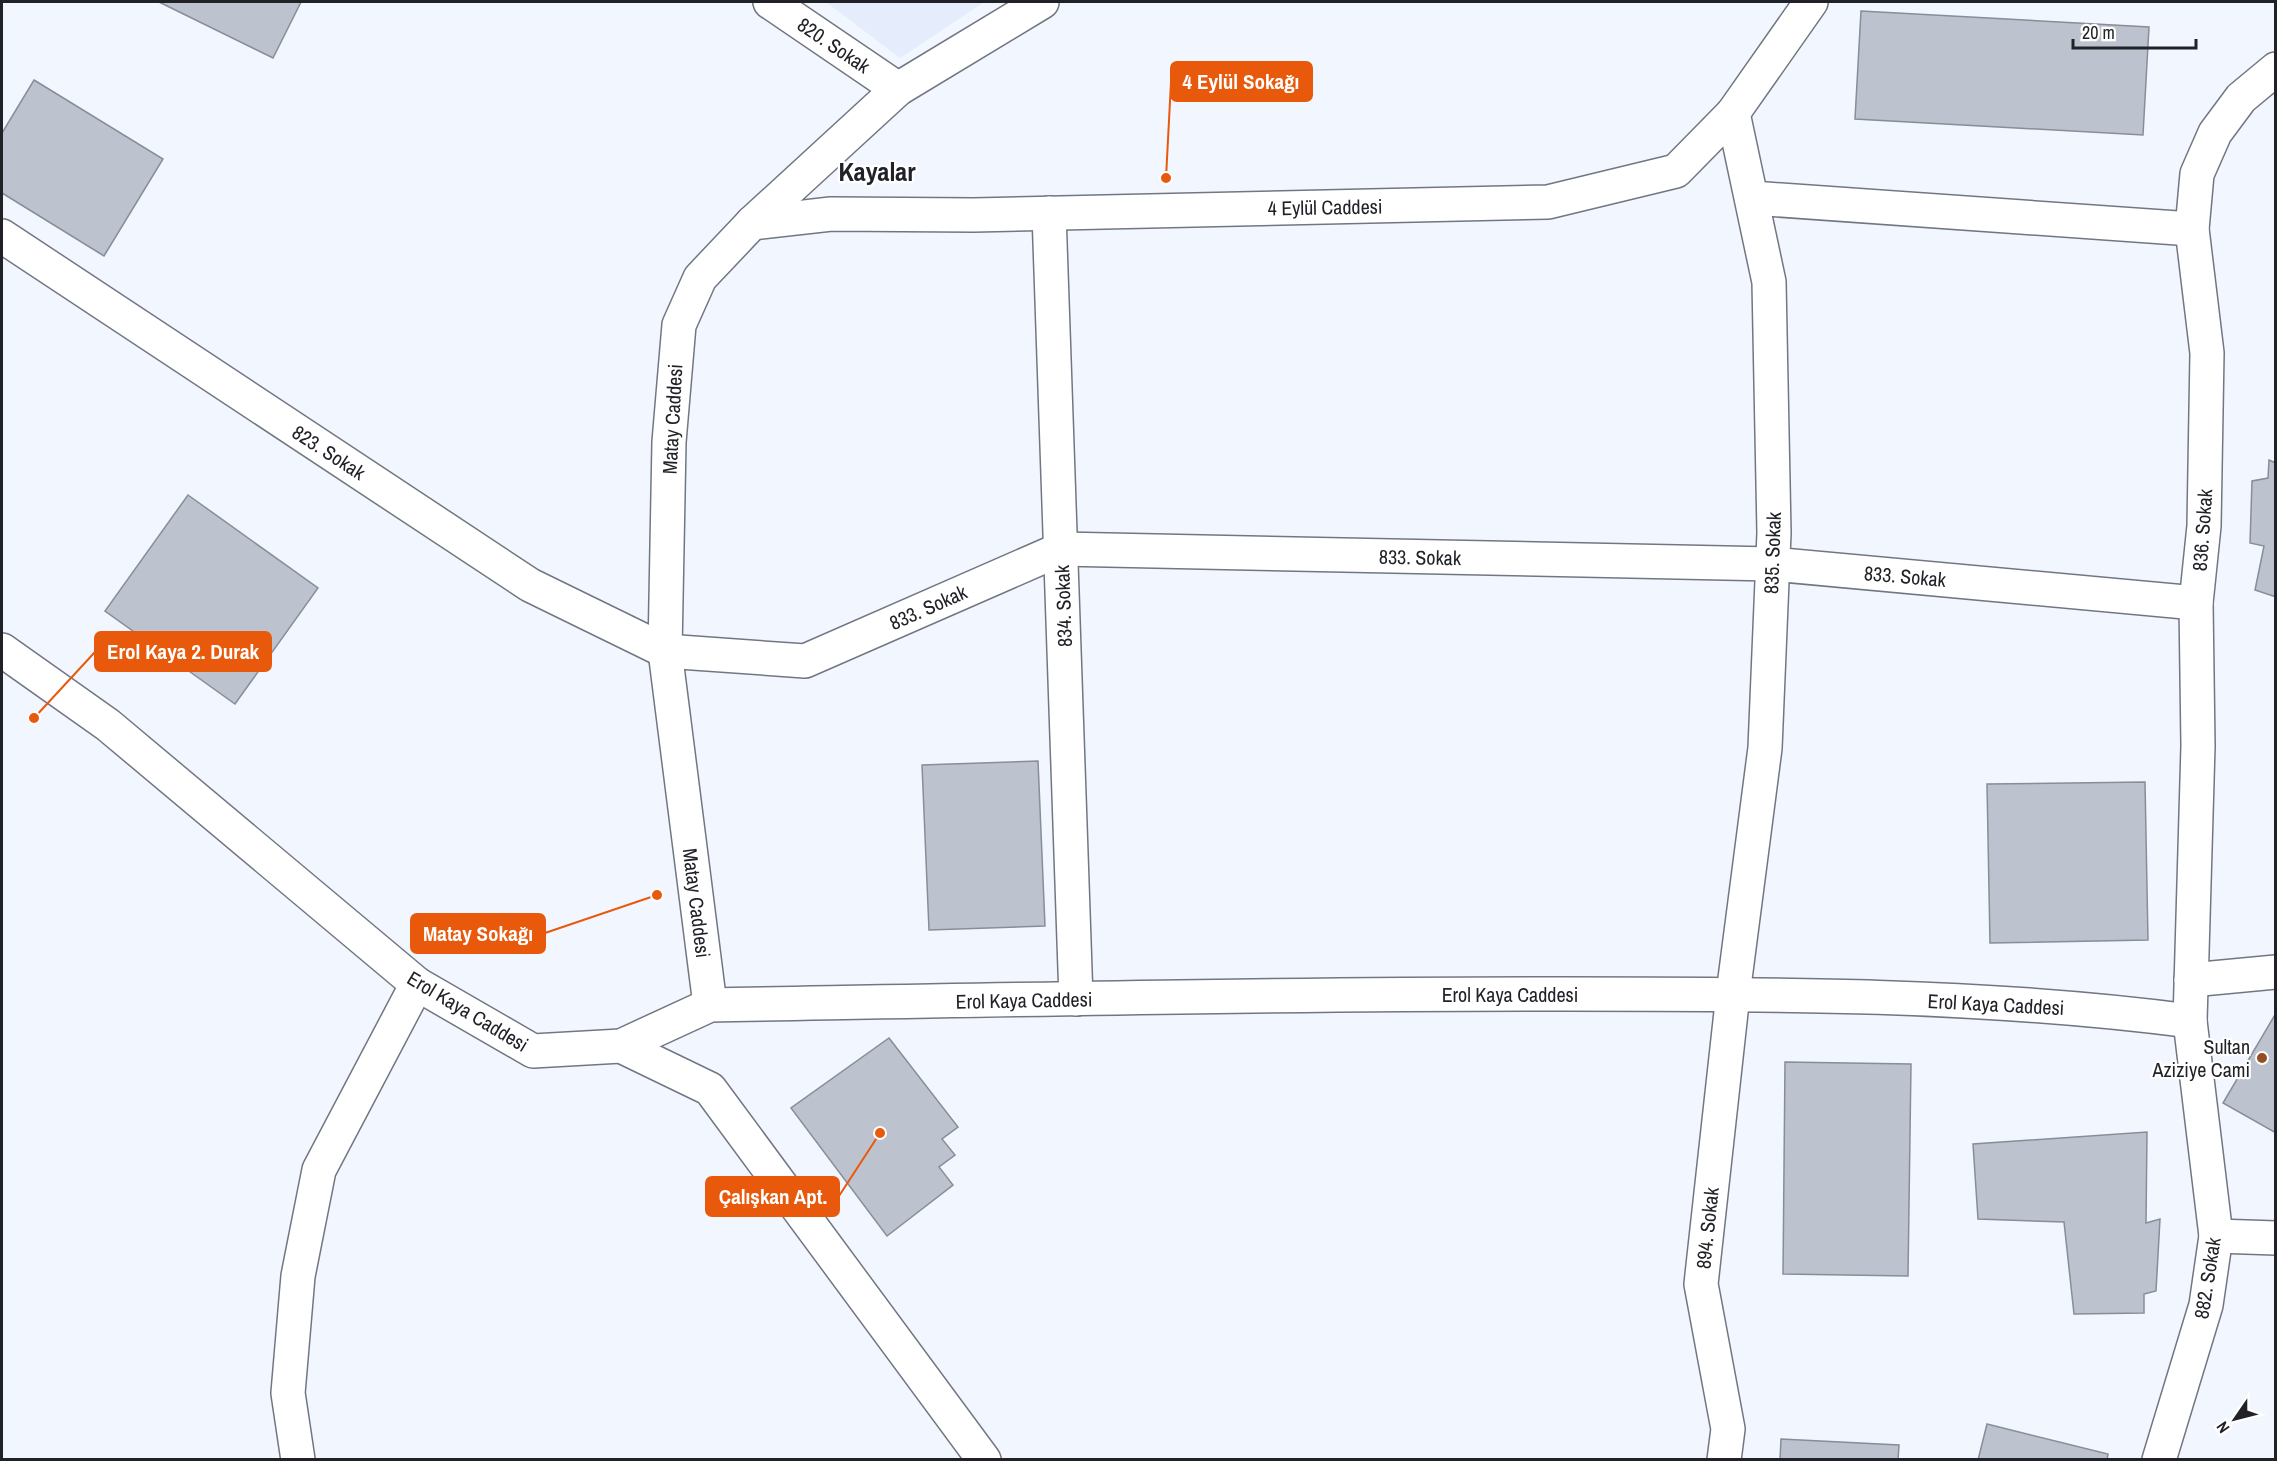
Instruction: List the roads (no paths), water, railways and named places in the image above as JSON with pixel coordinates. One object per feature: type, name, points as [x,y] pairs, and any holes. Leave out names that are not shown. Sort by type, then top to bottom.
[{"type":"street","name":"820. Sokak","points":[[770,2],[898,89]]},
{"type":"street","name":"Matay Caddesi","points":[[710,1005],[665,651],[669,442],[679,325],[700,278],[752,224],[898,89],[1042,2]]},
{"type":"street","name":"4 Eylül Caddesi","points":[[752,224],[831,214],[974,215],[1548,202],[1676,171],[1733,113],[1811,2]]},
{"type":"street","name":"836. Sokak","points":[[2190,1021],[2198,746],[2196,603],[2204,526],[2207,353],[2192,229],[2197,174],[2215,133],[2241,98],[2276,69]]},
{"type":"street","name":"835. Sokak","points":[[1733,113],[1769,282],[1774,533],[1765,748],[1733,994]]},
{"type":"street","points":[[1752,198],[2192,229]]},
{"type":"street","name":"834. Sokak","points":[[1049,213],[1076,999]]},
{"type":"street","name":"823. Sokak","points":[[2,236],[530,585],[665,651]]},
{"type":"street","name":"833. Sokak","points":[[665,651],[805,661],[1060,549],[1772,564],[2196,603]]},
{"type":"street","name":"Erol Kaya Caddesi","points":[[2,650],[108,725],[417,984],[533,1051],[621,1046],[710,1005],[1321,994],[1733,994],[1852,996],[2108,1010],[2190,1021]]},
{"type":"street","points":[[2191,980],[2276,972]]},
{"type":"street","points":[[298,1460],[288,1393],[298,1276],[319,1170],[417,984]]},
{"type":"street","name":"894. Sokak","points":[[1724,1460],[1728,1429],[1701,1284],[1733,994]]},
{"type":"street","name":"882. Sokak","points":[[2159,1460],[2206,1305],[2216,1236],[2190,1021]]},
{"type":"street","points":[[621,1046],[710,1089],[984,1460]]},
{"type":"street","points":[[2216,1236],[2276,1238]]},
{"type":"place","name":"4 Eylül Sokağı","points":[[1166,178]]},
{"type":"place","name":"Erol Kaya 2. Durak","points":[[34,718]]},
{"type":"place","name":"Matay Sokağı","points":[[657,895]]},
{"type":"place","name":"Sultan Aziziye Cami","points":[[2262,1058]]},
{"type":"place","name":"Çalışkan Apt.","points":[[880,1133]]},
{"type":"district","name":"Kayalar","points":[[877,171]]}]
